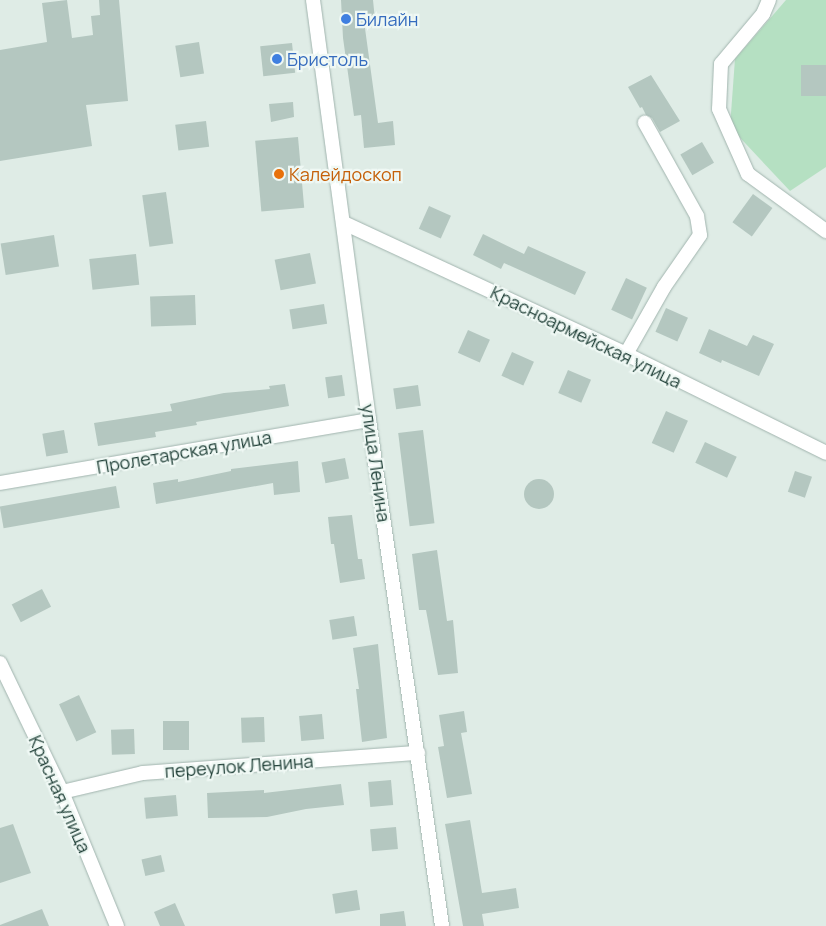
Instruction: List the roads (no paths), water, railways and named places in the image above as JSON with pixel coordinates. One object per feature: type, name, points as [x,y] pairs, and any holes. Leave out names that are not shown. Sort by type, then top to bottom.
[{"type":"street","name":"улица Ленина","points":[[313,0],[369,420],[442,926]]},
{"type":"street","points":[[769,0],[762,14],[721,64],[719,108],[748,174],[826,231]]},
{"type":"street","points":[[626,354],[664,287],[700,235],[697,216],[645,123]]},
{"type":"street","name":"Красноармейская улица","points":[[344,222],[626,354],[826,453]]},
{"type":"street","name":"Пролетарская улица","points":[[0,483],[369,420]]},
{"type":"street","name":"Красная улица","points":[[0,663],[62,792],[117,926]]},
{"type":"street","name":"переулок Ленина","points":[[62,792],[143,772],[418,753]]},
{"type":"place","name":"Билайн","points":[[346,19]]},
{"type":"place","name":"Бристоль","points":[[277,59]]},
{"type":"place","name":"Калейдоскоп","points":[[279,174]]}]
